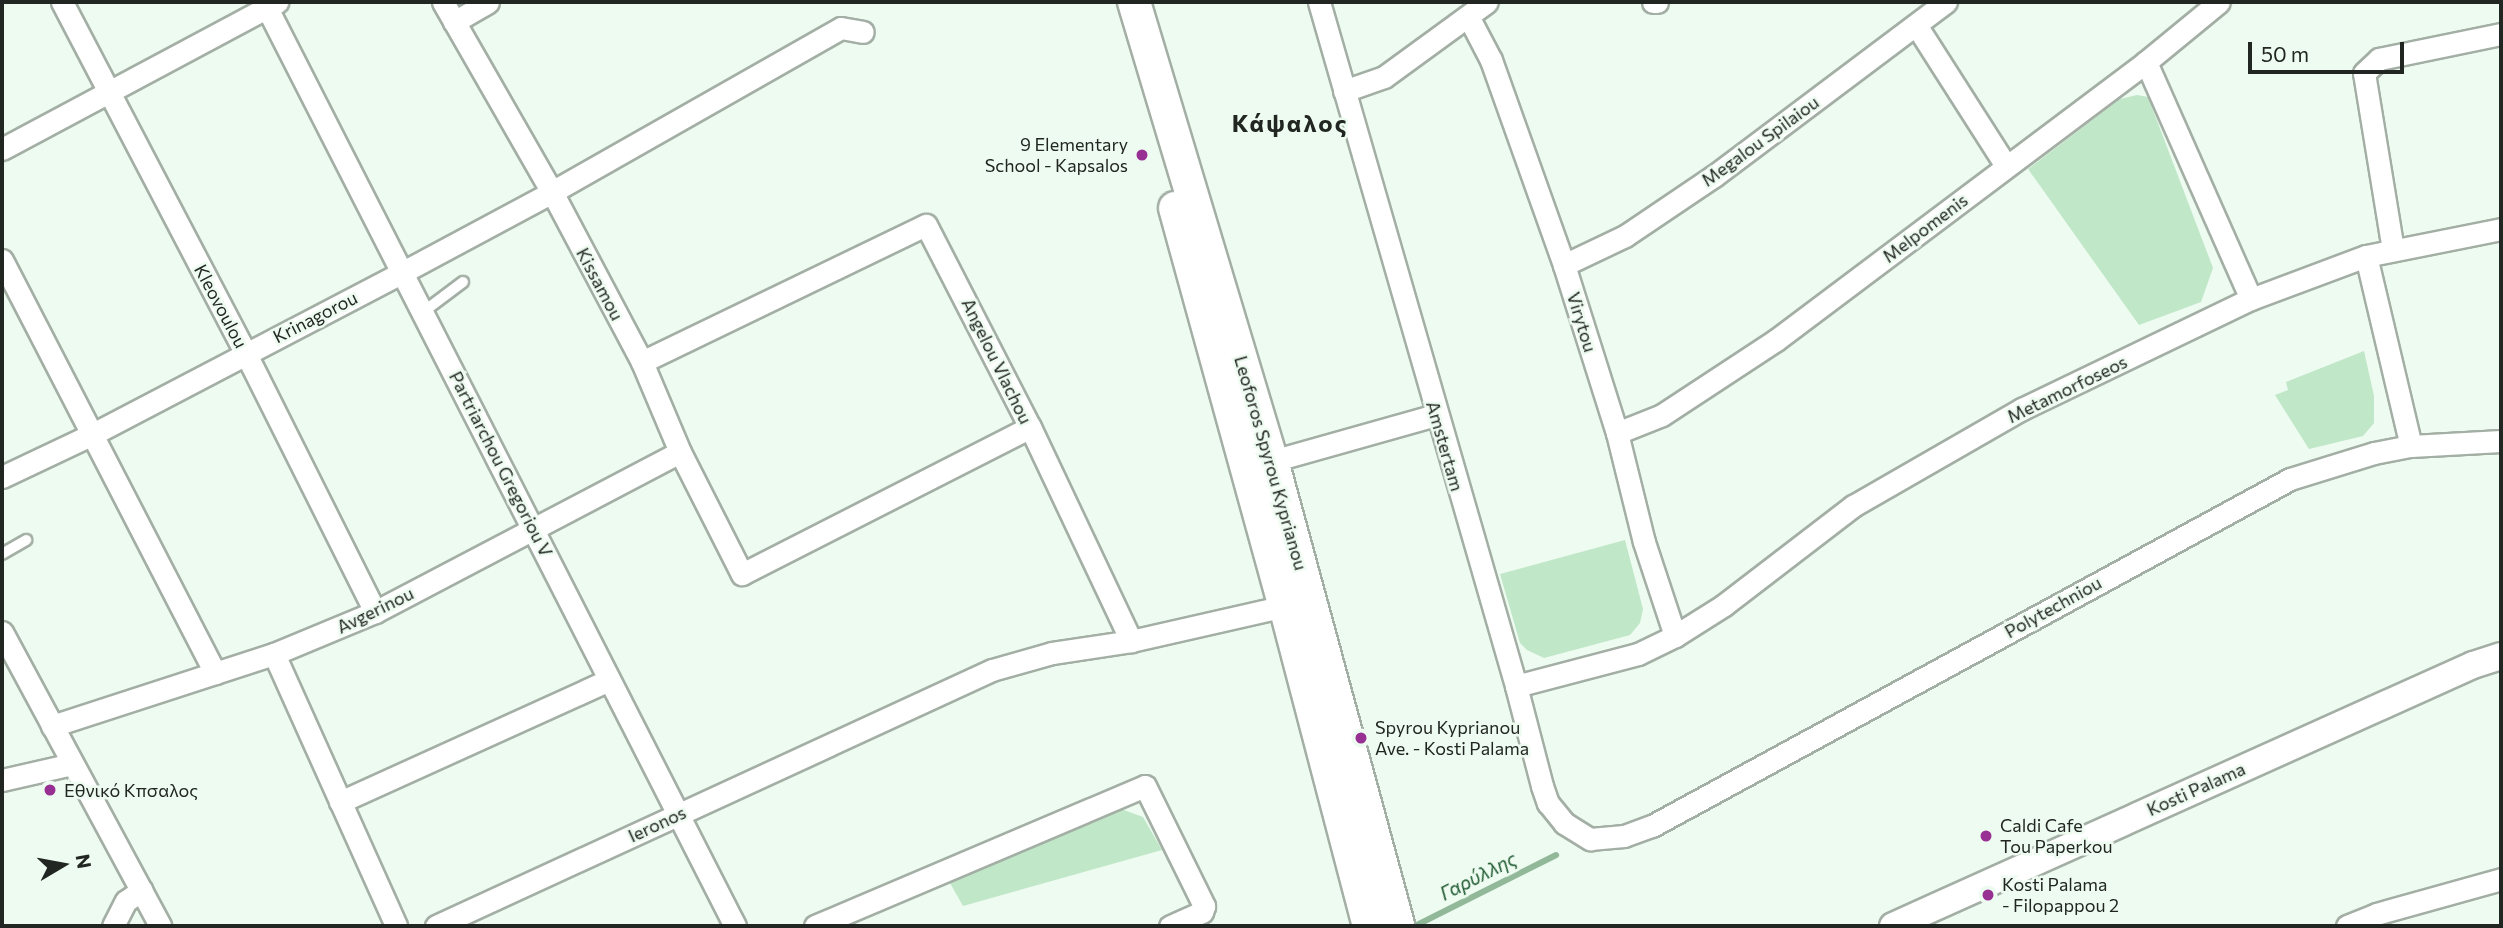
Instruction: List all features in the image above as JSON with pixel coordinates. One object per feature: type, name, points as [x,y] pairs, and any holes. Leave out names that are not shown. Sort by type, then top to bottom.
[{"type":"main road","name":"Leoforos Spyrou Kyprianou","points":[[1117,2],[1285,606],[1369,926]]},
{"type":"main road","name":"Leoforos Spyrou Kyprianou","points":[[1134,2],[1272,461],[1398,926]]},
{"type":"street","name":"Kleovoulou","points":[[62,2],[245,352],[375,612]]},
{"type":"street","name":"Kissamou","points":[[443,2],[552,192],[642,362],[680,452],[742,574],[1030,427]]},
{"type":"street","points":[[454,22],[488,2]]},
{"type":"street","name":"Amstertam","points":[[1319,2],[1548,803],[1564,823],[1590,838],[1625,836]]},
{"type":"street","points":[[1344,91],[1384,77],[1487,2]]},
{"type":"street","name":"Megalou Spilaiou","points":[[1564,265],[1625,236],[1703,184],[1946,2]]},
{"type":"street","name":"Melpomenis","points":[[1617,433],[1662,415],[1776,340],[2146,62],[2220,2]]},
{"type":"street","points":[[2,149],[270,4]]},
{"type":"street","name":"Partriarchou Gregoriou V","points":[[270,4],[735,926]]},
{"type":"street","name":"Virytou","points":[[1468,16],[1491,60],[1564,265],[1617,433],[1644,542],[1675,636]]},
{"type":"street","points":[[1916,25],[2006,166]]},
{"type":"street","name":"Krinagorou","points":[[2,477],[93,433],[403,272],[552,192],[841,28],[863,32]]},
{"type":"street","points":[[2393,250],[2364,73],[2379,59],[2501,34]]},
{"type":"street","points":[[2146,62],[2251,299]]},
{"type":"street","name":"Angelou Vlachou","points":[[642,362],[926,225],[1030,427],[1131,641]]},
{"type":"street","name":"Metamorfoseos","points":[[1516,686],[1638,654],[1675,636],[1724,604],[1865,499],[2022,410],[2251,299],[2366,256],[2501,229]]},
{"type":"street","points":[[2366,256],[2411,446]]},
{"type":"street","points":[[2,260],[215,673]]},
{"type":"street","points":[[1272,461],[1436,415]]},
{"type":"street","name":"Polytechniou","points":[[1625,836],[1652,826],[2290,479],[2374,453],[2411,446],[2501,441]]},
{"type":"street","name":"Avgerinou","points":[[52,726],[274,654],[375,612],[680,452]]},
{"type":"street","points":[[1131,641],[1285,606]]},
{"type":"street","points":[[2,632],[160,926]]},
{"type":"street","name":"Ieronos","points":[[436,926],[992,670],[1052,653],[1131,641]]},
{"type":"street","points":[[274,654],[396,926]]},
{"type":"street","name":"Kosti Palama","points":[[1893,926],[2473,665],[2501,656]]},
{"type":"street","points":[[340,802],[609,680]]},
{"type":"street","points":[[2,780],[72,764]]},
{"type":"street","points":[[814,926],[1145,786],[1204,906],[1202,912],[1170,926]]},
{"type":"street","points":[[2347,926],[2376,914],[2501,879]]},
{"type":"street","points":[[113,926],[126,901],[142,890]]},
{"type":"lane","points":[[423,312],[463,282]]},
{"type":"lane","points":[[2,554],[26,540]]},
{"type":"green space","points":[[2137,95],[2148,97],[2213,268],[2201,302],[2139,325],[2028,169],[2120,99]]},
{"type":"green space","points":[[2364,351],[2374,396],[2374,423],[2363,436],[2309,449],[2275,395],[2288,390],[2286,382]]},
{"type":"green space","points":[[1625,540],[1643,609],[1640,623],[1630,635],[1544,658],[1527,650],[1520,643],[1500,574]]},
{"type":"green space","points":[[1121,809],[1143,817],[1162,850],[963,906],[950,883],[1104,814]]},
{"type":"waterway","name":"Γαρύλλης","points":[[1415,926],[1556,855]]},
{"type":"place","name":"9 Elementary School - Kapsalos","points":[[1142,155]]},
{"type":"place","name":"Spyrou Kyprianou Ave. - Kosti Palama","points":[[1361,738]]},
{"type":"place","name":"Εθνικό Κπσαλος","points":[[50,790]]},
{"type":"place","name":"Caldi Cafe Tou Paperkou","points":[[1986,836]]},
{"type":"place","name":"Kosti Palama - Filopappou 2","points":[[1988,895]]},
{"type":"district","name":"Κάψαλος","points":[[1290,123]]}]
